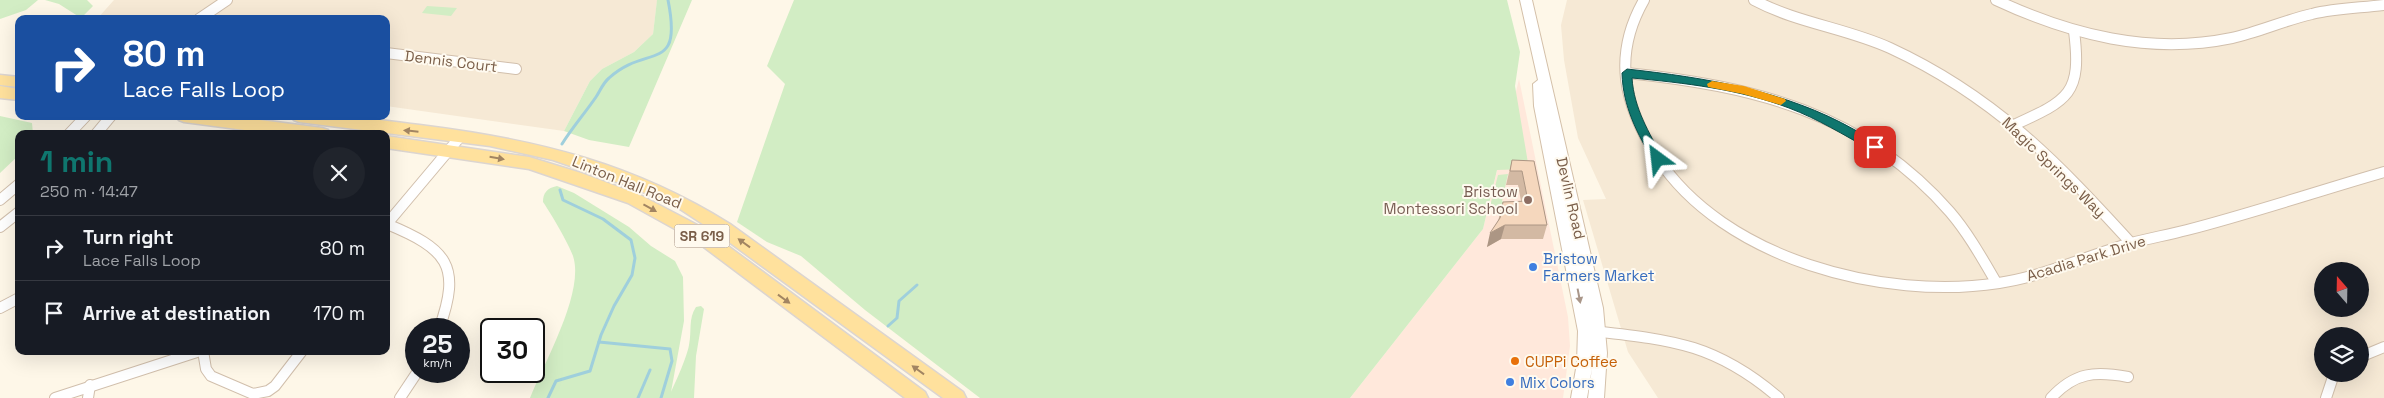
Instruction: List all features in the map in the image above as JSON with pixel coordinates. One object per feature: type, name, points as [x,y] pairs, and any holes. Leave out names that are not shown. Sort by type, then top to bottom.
[{"type":"main road","name":"Devlin Road","points":[[1526,0],[1600,332],[1600,377],[1596,398]]},
{"type":"main road","name":"Devlin Road","points":[[1538,58],[1540,106],[1585,330],[1585,363],[1580,398]]},
{"type":"main road","points":[[0,80],[15,82]]},
{"type":"main road","points":[[0,92],[15,94]]},
{"type":"main road","points":[[215,120],[291,130]]},
{"type":"main road","name":"Linton Hall Road","points":[[322,120],[377,130]]},
{"type":"main road","name":"Linton Hall Road","points":[[390,132],[454,144],[529,163],[575,177],[634,199],[700,234],[919,398]]},
{"type":"main road","name":"Linton Hall Road","points":[[390,142],[515,145],[582,162],[640,184],[686,205],[724,229],[958,398]]},
{"type":"street","points":[[206,15],[228,0]]},
{"type":"street","name":"Acadia Park Drive","points":[[1644,0],[1639,7],[1626,40],[1628,92],[1637,123],[1658,159],[1690,196],[1730,226],[1774,252],[1826,271],[1886,286],[1942,288],[1996,282],[2035,275],[2130,243],[2232,217],[2384,172]]},
{"type":"street","name":"Magic Springs Way","points":[[1754,0],[1787,16],[1872,41],[1961,87],[2014,125],[2059,168],[2130,243]]},
{"type":"street","points":[[1996,0],[2050,24],[2074,31],[2124,41],[2159,44],[2198,43],[2230,39],[2266,30],[2312,14],[2384,6]]},
{"type":"street","points":[[2014,125],[2060,102],[2071,91],[2078,76],[2078,55],[2074,31]]},
{"type":"street","name":"Dennis Court","points":[[390,53],[516,69]]},
{"type":"street","points":[[1627,73],[1679,79],[1744,90],[1794,106],[1844,129],[1875,147],[1909,174],[1949,211],[1976,247],[1996,282]]},
{"type":"street","points":[[73,130],[82,120]]},
{"type":"street","points":[[100,130],[108,120]]},
{"type":"street","points":[[390,221],[454,144]]},
{"type":"street","points":[[0,200],[15,187]]},
{"type":"street","points":[[0,227],[15,215]]},
{"type":"street","points":[[390,226],[427,242],[438,251],[445,261],[450,272],[450,286],[444,318]]},
{"type":"street","points":[[0,308],[15,300]]},
{"type":"street","points":[[1585,330],[1670,340],[1704,348],[1743,370],[1778,398]]},
{"type":"street","points":[[2369,353],[2384,347]]},
{"type":"street","points":[[55,398],[90,385],[188,355]]},
{"type":"street","points":[[202,355],[206,369],[211,376],[253,394],[268,391],[275,386],[299,355]]},
{"type":"street","points":[[2051,398],[2061,386],[2082,375],[2104,372],[2128,377]]},
{"type":"street","points":[[2326,398],[2331,382]]},
{"type":"street","points":[[400,398],[410,383]]},
{"type":"street","points":[[88,398],[90,385]]},
{"type":"shaded area","points":[[114,0],[657,0],[653,34],[634,52],[602,69],[590,81],[564,131],[390,107],[390,15],[101,15]]},
{"type":"shaded area","points":[[1567,0],[2384,0],[2384,398],[1658,398],[1628,352],[1583,200],[1606,199],[1578,138],[1564,60],[1561,25]]},
{"type":"shaded area","points":[[1519,79],[1568,317],[1570,346],[1563,398],[1350,398],[1483,229]]},
{"type":"green space","points":[[0,0],[38,0],[26,10],[0,19]]},
{"type":"green space","points":[[45,0],[87,0],[93,6],[84,15],[76,15],[59,4]]},
{"type":"green space","points":[[657,0],[692,0],[629,147],[589,140],[564,131],[590,81],[602,69],[634,52],[653,34]]},
{"type":"green space","points":[[794,0],[1507,0],[1520,52],[1515,86],[1529,169],[1497,170],[1483,229],[1350,398],[980,398],[865,310],[801,256],[767,242],[737,222],[785,84],[767,66]]},
{"type":"green space","points":[[427,6],[457,8],[451,16],[422,13]]},
{"type":"green space","points":[[0,116],[32,123],[33,130],[15,130],[15,159],[0,173]]},
{"type":"green space","points":[[1508,174],[1502,201],[1504,202],[1503,208],[1489,210],[1498,175]]},
{"type":"green space","points":[[557,186],[574,193],[629,227],[651,246],[675,261],[683,277],[684,321],[671,392],[688,350],[691,321],[694,312],[696,307],[701,306],[704,309],[696,356],[694,398],[530,398],[537,383],[545,383],[545,365],[568,308],[575,271],[573,256],[564,236],[543,202],[546,191]]},
{"type":"building","points":[[1512,160],[1534,161],[1547,225],[1505,225],[1490,233],[1500,218],[1503,202],[1528,201],[1522,171],[1510,171]]},
{"type":"waterway","points":[[562,144],[609,78],[623,68],[658,54],[666,48],[670,39],[671,23],[668,0]]},
{"type":"waterway","points":[[548,398],[556,381],[590,371],[601,335],[614,306],[632,275],[635,258],[631,240],[603,219],[563,200],[560,190]]},
{"type":"waterway","points":[[888,326],[897,318],[899,301],[917,285]]},
{"type":"waterway","points":[[599,342],[670,349],[672,361],[661,398]]},
{"type":"waterway","points":[[638,398],[650,370]]},
{"type":"slow traffic","points":[[1712,84],[1744,90],[1781,101]]},
{"type":"place","name":"Bristow Montessori School","points":[[1528,200]]},
{"type":"place","name":"Bristow Farmers Market","points":[[1533,267]]},
{"type":"place","name":"CUPPi Coffee","points":[[1515,361]]},
{"type":"place","name":"Mix Colors","points":[[1510,382]]},
{"type":"route","points":[[1658,159],[1637,123],[1628,92],[1627,73],[1679,79],[1744,90],[1794,106],[1836,125],[1875,147]]}]
